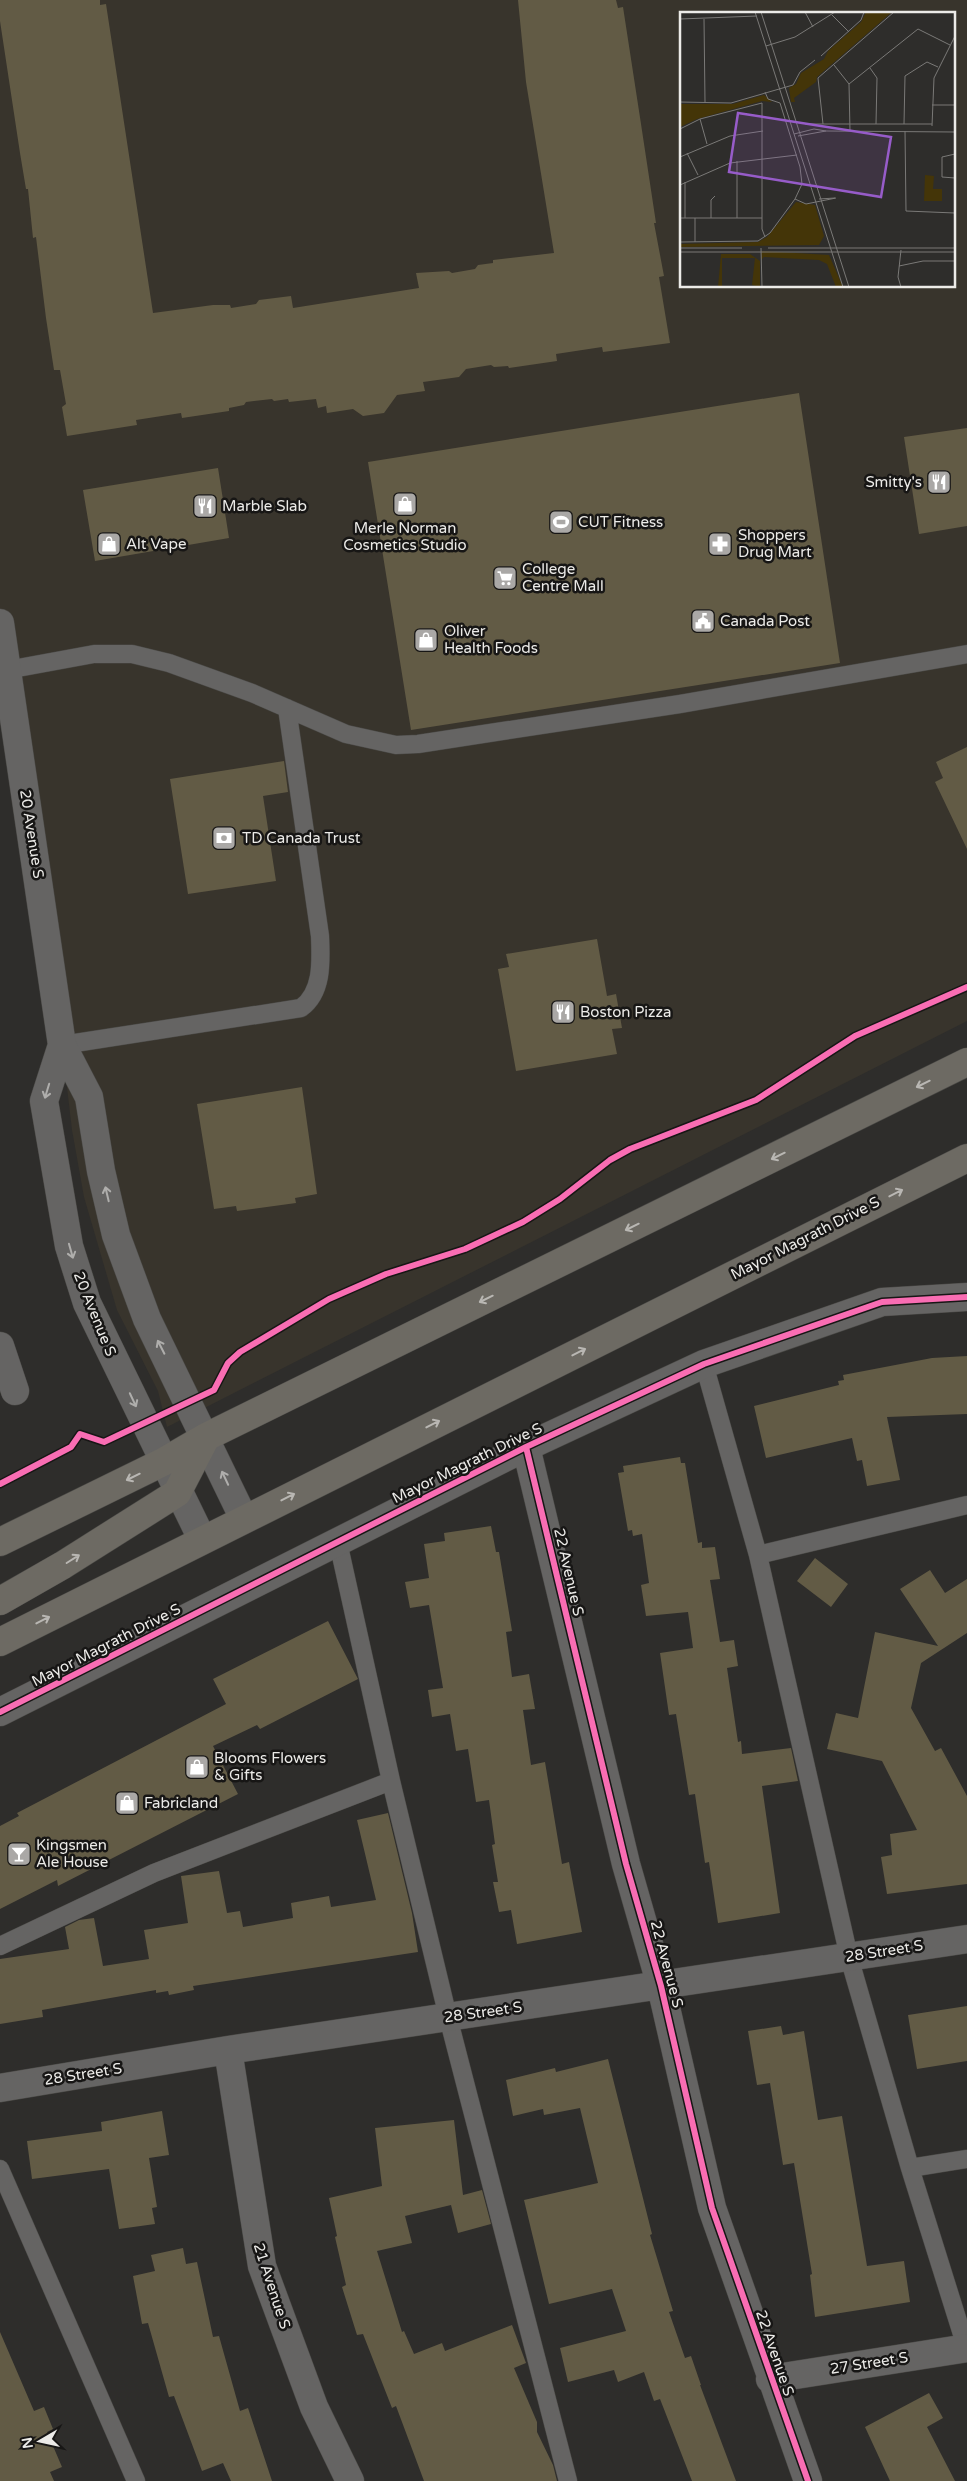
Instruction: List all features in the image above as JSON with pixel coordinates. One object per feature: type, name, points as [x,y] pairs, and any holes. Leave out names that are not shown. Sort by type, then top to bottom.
[{"type":"main road","points":[[0,1542],[163,1462],[206,1437],[967,1062]]},
{"type":"main road","name":"Mayor Magrath Drive S","points":[[0,1642],[202,1539],[967,1158]]},
{"type":"main road","points":[[0,1601],[178,1493],[206,1437]]},
{"type":"street","name":"20 Avenue S","points":[[0,623],[4,671],[62,1045],[89,1097],[101,1171],[119,1243],[147,1319],[206,1437],[244,1519]]},
{"type":"street","name":"20 Avenue S","points":[[62,1045],[44,1101],[69,1246],[87,1303],[202,1539]]},
{"type":"street","name":"Mayor Magrath Drive S","points":[[0,1712],[526,1446],[704,1364],[882,1302],[967,1297]]},
{"type":"street","points":[[0,1346],[14,1391]]},
{"type":"street","name":"22 Avenue S","points":[[526,1446],[626,1864],[661,1986],[712,2208],[770,2379],[808,2481]]},
{"type":"street","name":"28 Street S","points":[[0,2088],[228,2050],[967,1939]]},
{"type":"street","name":"21 Avenue S","points":[[228,2050],[262,2266],[314,2407],[350,2481]]},
{"type":"street","name":"27 Street S","points":[[770,2379],[967,2348]]},
{"type":"lane","points":[[4,671],[94,654],[132,654],[169,662],[252,693],[346,734],[396,745],[418,744],[680,704],[967,654]]},
{"type":"lane","points":[[62,1045],[301,1008],[312,996],[317,987],[321,959],[320,936],[287,708]]},
{"type":"lane","points":[[704,1364],[758,1555],[849,1957],[910,2168],[967,2348]]},
{"type":"lane","points":[[758,1555],[967,1505]]},
{"type":"lane","points":[[338,1542],[391,1781],[448,2018],[568,2481]]},
{"type":"lane","points":[[0,1946],[154,1873],[391,1781]]},
{"type":"lane","points":[[910,2168],[967,2159]]},
{"type":"lane","points":[[0,2169],[136,2481]]},
{"type":"shaded area","points":[[0,0],[967,0],[967,1021],[167,1427],[158,1391],[117,1310],[84,1197],[72,1130],[62,1045],[0,623]]},
{"type":"building","points":[[0,0],[100,0],[100,5],[106,4],[153,313],[213,305],[230,305],[231,308],[256,304],[259,300],[291,296],[293,308],[419,288],[416,273],[449,271],[452,273],[475,269],[478,265],[493,263],[493,260],[554,253],[526,82],[518,0],[616,0],[618,8],[623,7],[656,223],[654,223],[664,276],[659,277],[670,343],[603,352],[602,347],[556,354],[557,361],[509,368],[508,366],[494,367],[491,365],[466,369],[459,377],[423,382],[425,391],[397,395],[384,413],[363,416],[353,409],[327,413],[326,406],[318,408],[316,399],[289,402],[288,399],[274,401],[272,399],[246,402],[244,405],[229,408],[229,411],[182,418],[181,413],[136,420],[137,425],[67,436],[62,407],[66,404],[60,370],[54,370],[36,237],[33,238],[28,189],[26,189],[20,153],[0,21]]},
{"type":"building","points":[[799,393],[840,663],[411,730],[368,462]]},
{"type":"building","name":"Smitty's","points":[[967,428],[967,526],[919,534],[904,437]]},
{"type":"building","points":[[218,468],[229,538],[95,561],[83,490]]},
{"type":"building","points":[[967,747],[967,849],[935,782],[943,778],[936,762]]},
{"type":"building","name":"TD Canada Trust","points":[[284,761],[288,792],[263,796],[276,881],[188,894],[170,779]]},
{"type":"building","name":"Boston Pizza","points":[[597,939],[607,996],[616,994],[622,1028],[612,1029],[617,1054],[516,1071],[498,969],[509,967],[506,954]]},
{"type":"building","points":[[302,1087],[317,1194],[295,1198],[296,1203],[237,1211],[236,1206],[214,1209],[197,1104]]},
{"type":"building","points":[[967,1356],[967,1414],[887,1417],[900,1480],[867,1486],[862,1460],[857,1461],[852,1438],[766,1458],[754,1406],[839,1385],[838,1381],[844,1380],[843,1375],[932,1358]]},
{"type":"building","points":[[680,1457],[681,1463],[685,1463],[698,1543],[702,1542],[702,1548],[715,1547],[720,1579],[710,1580],[720,1642],[734,1640],[738,1666],[727,1668],[738,1742],[741,1741],[742,1754],[791,1748],[798,1781],[762,1786],[780,1913],[718,1923],[709,1862],[705,1863],[695,1794],[689,1795],[676,1714],[669,1715],[660,1653],[693,1648],[688,1612],[646,1616],[641,1585],[649,1583],[642,1534],[633,1536],[632,1530],[628,1531],[618,1473],[624,1472],[623,1466]]},
{"type":"building","points":[[491,1526],[496,1552],[499,1552],[512,1631],[506,1632],[512,1677],[529,1674],[535,1709],[523,1710],[531,1765],[545,1762],[562,1864],[569,1862],[582,1932],[517,1944],[511,1910],[499,1912],[493,1882],[498,1882],[492,1845],[495,1844],[489,1800],[476,1802],[468,1749],[456,1751],[450,1714],[432,1717],[428,1690],[443,1688],[429,1605],[410,1608],[405,1582],[429,1578],[424,1544],[445,1541],[444,1533]]},
{"type":"building","points":[[815,1558],[848,1584],[831,1607],[797,1581]]},
{"type":"building","points":[[930,1570],[945,1593],[967,1579],[967,1633],[921,1663],[911,1708],[935,1751],[941,1748],[967,1796],[967,1884],[887,1894],[881,1857],[892,1855],[890,1834],[917,1830],[882,1761],[827,1749],[836,1713],[858,1718],[875,1632],[938,1646],[900,1589]]},
{"type":"building","points":[[328,1621],[358,1679],[260,1729],[257,1725],[213,1746],[238,1794],[58,1886],[57,1880],[0,1909],[0,1826],[19,1816],[17,1813],[226,1704],[213,1679]]},
{"type":"building","points":[[388,1813],[412,1913],[418,1952],[193,1986],[194,1990],[169,1995],[168,1991],[156,1993],[156,1990],[42,2010],[43,2017],[0,2024],[0,1959],[69,1949],[65,1927],[79,1920],[94,1918],[103,1966],[149,1959],[144,1930],[188,1923],[181,1876],[219,1871],[227,1913],[240,1911],[243,1927],[293,1918],[291,1903],[329,1896],[331,1907],[376,1900],[357,1820]]},
{"type":"building","points":[[967,2006],[967,2061],[917,2069],[908,2015]]},
{"type":"building","points":[[781,2026],[783,2035],[804,2031],[818,2120],[842,2116],[867,2266],[904,2261],[910,2302],[815,2317],[810,2275],[812,2274],[794,2163],[783,2165],[770,2083],[757,2085],[748,2031]]},
{"type":"building","points":[[608,2059],[652,2234],[650,2235],[673,2311],[669,2312],[685,2358],[691,2356],[736,2481],[692,2481],[660,2399],[654,2401],[644,2372],[618,2382],[614,2370],[568,2382],[560,2348],[626,2331],[612,2289],[549,2304],[524,2200],[598,2183],[580,2108],[544,2115],[543,2109],[513,2116],[506,2080],[555,2068],[556,2072]]},
{"type":"building","points":[[162,2111],[169,2155],[149,2158],[157,2207],[152,2208],[155,2224],[119,2229],[109,2169],[32,2179],[27,2141],[102,2131],[101,2122]]},
{"type":"building","points":[[454,2120],[463,2195],[482,2190],[491,2224],[458,2233],[451,2205],[405,2216],[412,2243],[377,2251],[402,2332],[404,2331],[414,2354],[442,2343],[445,2351],[512,2325],[526,2363],[514,2368],[537,2422],[537,2432],[553,2465],[557,2481],[424,2481],[396,2406],[392,2408],[363,2334],[357,2335],[342,2287],[346,2285],[335,2237],[337,2236],[329,2198],[382,2186],[375,2128]]},
{"type":"building","points":[[183,2248],[186,2264],[197,2262],[213,2337],[219,2336],[240,2411],[248,2408],[272,2481],[231,2481],[223,2463],[202,2471],[174,2396],[169,2397],[148,2323],[142,2324],[133,2276],[155,2271],[151,2255]]},
{"type":"building","points":[[0,2332],[34,2411],[44,2407],[53,2429],[47,2432],[62,2467],[50,2472],[54,2481],[0,2481]]},
{"type":"building","points":[[929,2393],[943,2418],[927,2427],[955,2481],[890,2481],[865,2427]]},
{"type":"cycle path","points":[[0,1484],[71,1447],[80,1434],[104,1442],[214,1390],[228,1363],[240,1352],[329,1299],[386,1274],[465,1249],[523,1222],[560,1199],[610,1160],[630,1149],[756,1100],[855,1036],[967,987]]},
{"type":"cycle path","points":[[0,1712],[526,1447],[704,1364],[882,1302],[967,1297]]},
{"type":"cycle path","points":[[526,1447],[626,1864],[661,1986],[712,2208],[808,2481]]},
{"type":"place","name":"Smitty's","points":[[939,482]]},
{"type":"place","name":"Merle Norman Cosmetics Studio","points":[[405,504]]},
{"type":"place","name":"Marble Slab","points":[[205,506]]},
{"type":"place","name":"CUT Fitness","points":[[561,522]]},
{"type":"place","name":"Alt Vape","points":[[109,544]]},
{"type":"place","name":"Shoppers Drug Mart","points":[[720,544]]},
{"type":"place","name":"College Centre Mall","points":[[505,578]]},
{"type":"place","name":"Canada Post","points":[[703,621]]},
{"type":"place","name":"Oliver Health Foods","points":[[426,640]]},
{"type":"place","name":"TD Canada Trust","points":[[224,838]]},
{"type":"place","name":"Boston Pizza","points":[[563,1012]]},
{"type":"place","name":"Blooms Flowers & Gifts","points":[[197,1767]]},
{"type":"place","name":"Fabricland","points":[[127,1803]]},
{"type":"place","name":"Kingsmen Ale House","points":[[19,1854]]}]
